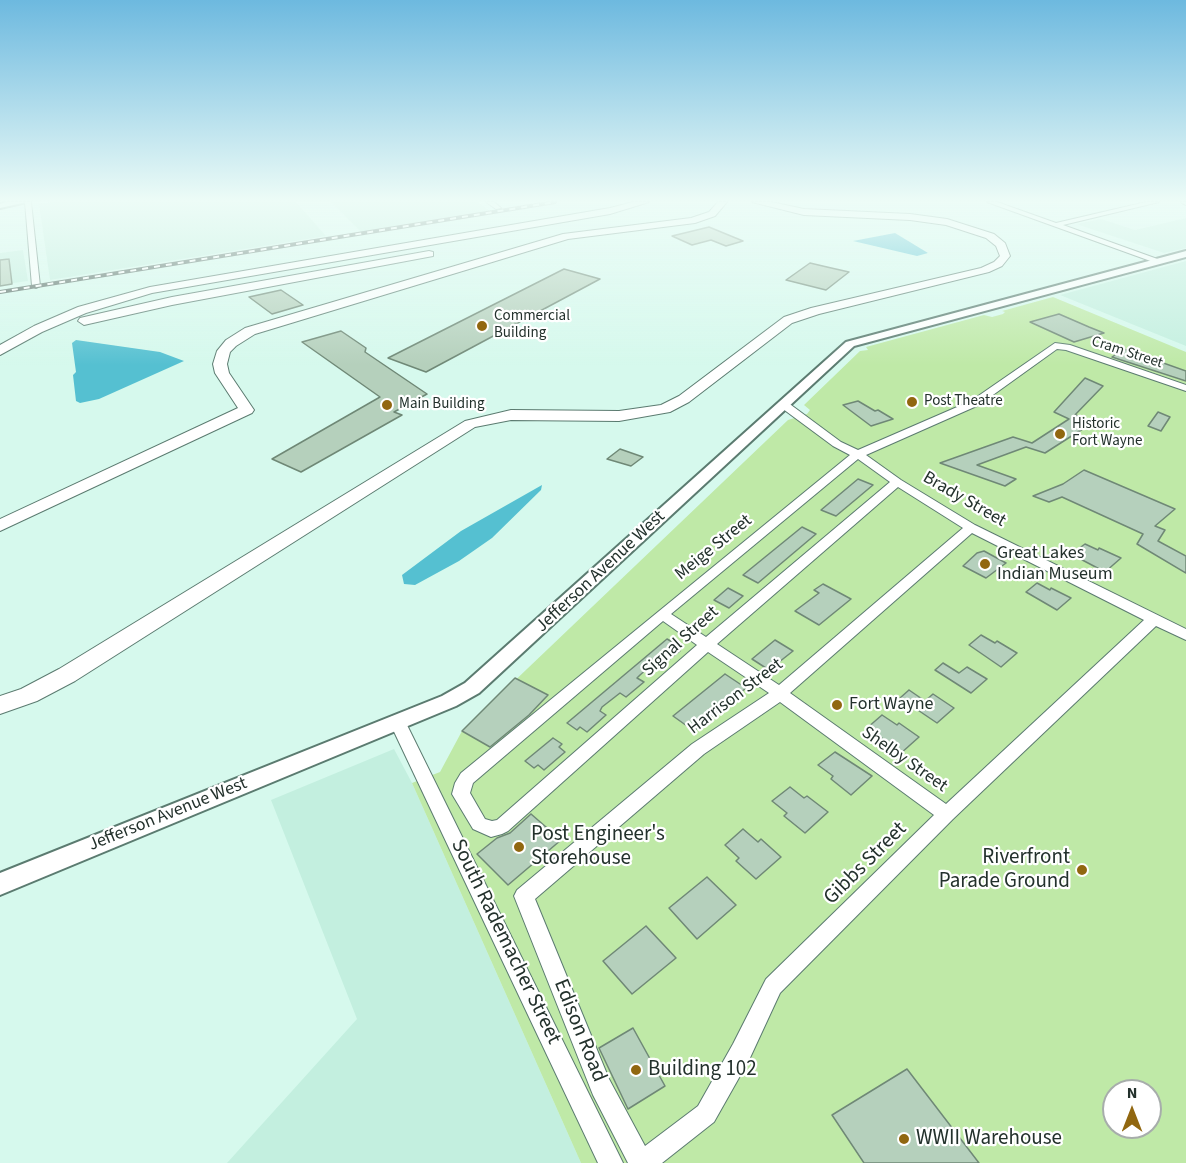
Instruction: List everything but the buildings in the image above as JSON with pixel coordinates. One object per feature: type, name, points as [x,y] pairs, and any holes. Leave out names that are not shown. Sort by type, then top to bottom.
[{"type":"highway","points":[[0,352],[46,333],[108,315],[191,297],[415,256]]},
{"type":"highway","points":[[0,526],[247,410],[222,372],[220,364],[227,347],[250,331],[499,256]]},
{"type":"highway","points":[[0,705],[29,695],[67,675],[470,424],[511,415],[619,416],[665,409],[684,399],[788,320],[806,313],[990,268],[1000,263],[1005,256]]},
{"type":"main road","name":"Jefferson Avenue West","points":[[0,884],[449,701],[480,682],[788,407],[852,343],[1177,256]]},
{"type":"street","points":[[32,256],[36,286]]},
{"type":"street","points":[[1152,256],[1163,260]]},
{"type":"street","name":"Cram Street","points":[[1059,346],[1186,388]]},
{"type":"street","name":"Meige Street","points":[[491,829],[479,824],[461,794],[463,783],[662,614],[858,454],[975,402],[1052,347],[1059,346]]},
{"type":"street","name":"Brady Street","points":[[788,407],[837,444],[858,454],[897,482],[971,528],[1186,635]]},
{"type":"street","name":"Signal Street","points":[[491,829],[502,826],[707,644],[897,482]]},
{"type":"street","name":"Harrison Street","points":[[524,896],[698,750],[768,702],[971,528]]},
{"type":"street","name":"Shelby Street","points":[[662,614],[778,692],[947,814]]},
{"type":"street","name":"Gibbs Street","points":[[642,1163],[706,1114],[741,1052],[773,986],[947,814],[1154,619]]},
{"type":"street","name":"South Rademacher Street","points":[[397,721],[610,1163]]},
{"type":"street","name":"Edison Road","points":[[524,896],[601,1088],[642,1163]]},
{"type":"shaded area","points":[[0,256],[24,256],[28,281],[0,285]]},
{"type":"shaded area","points":[[47,256],[199,256],[50,280]]},
{"type":"shaded area","points":[[1186,261],[1186,346],[1060,295]]},
{"type":"shaded area","points":[[394,749],[412,783],[581,1163],[227,1163],[357,1019],[271,800]]},
{"type":"green space","name":"Fort Wayne","points":[[1053,297],[1186,352],[1186,1163],[581,1163],[412,783],[440,772],[462,731],[788,420],[807,414],[810,410],[804,405],[860,351],[868,350],[866,347],[984,315],[992,317],[1005,312],[1002,311]]},
{"type":"water","points":[[76,340],[160,352],[184,361],[99,399],[80,403],[76,401],[73,375],[76,372],[72,343]]},
{"type":"water","points":[[542,485],[541,490],[492,538],[459,561],[415,585],[404,584],[402,575],[461,531]]},
{"type":"railway","points":[[0,292],[220,256]]},
{"type":"place","name":"Commercial Building","points":[[482,326]]},
{"type":"place","name":"Post Theatre","points":[[912,402]]},
{"type":"place","name":"Main Building","points":[[387,405]]},
{"type":"place","name":"Historic Fort Wayne","points":[[1060,434]]},
{"type":"place","name":"Great Lakes Indian Museum","points":[[985,564]]},
{"type":"place","name":"Fort Wayne","points":[[837,705]]},
{"type":"place","name":"Post Engineer's Storehouse","points":[[519,847]]},
{"type":"place","name":"Riverfront Parade Ground","points":[[1082,870]]},
{"type":"place","name":"Building 102","points":[[636,1070]]},
{"type":"place","name":"WWII Warehouse","points":[[904,1139]]}]
